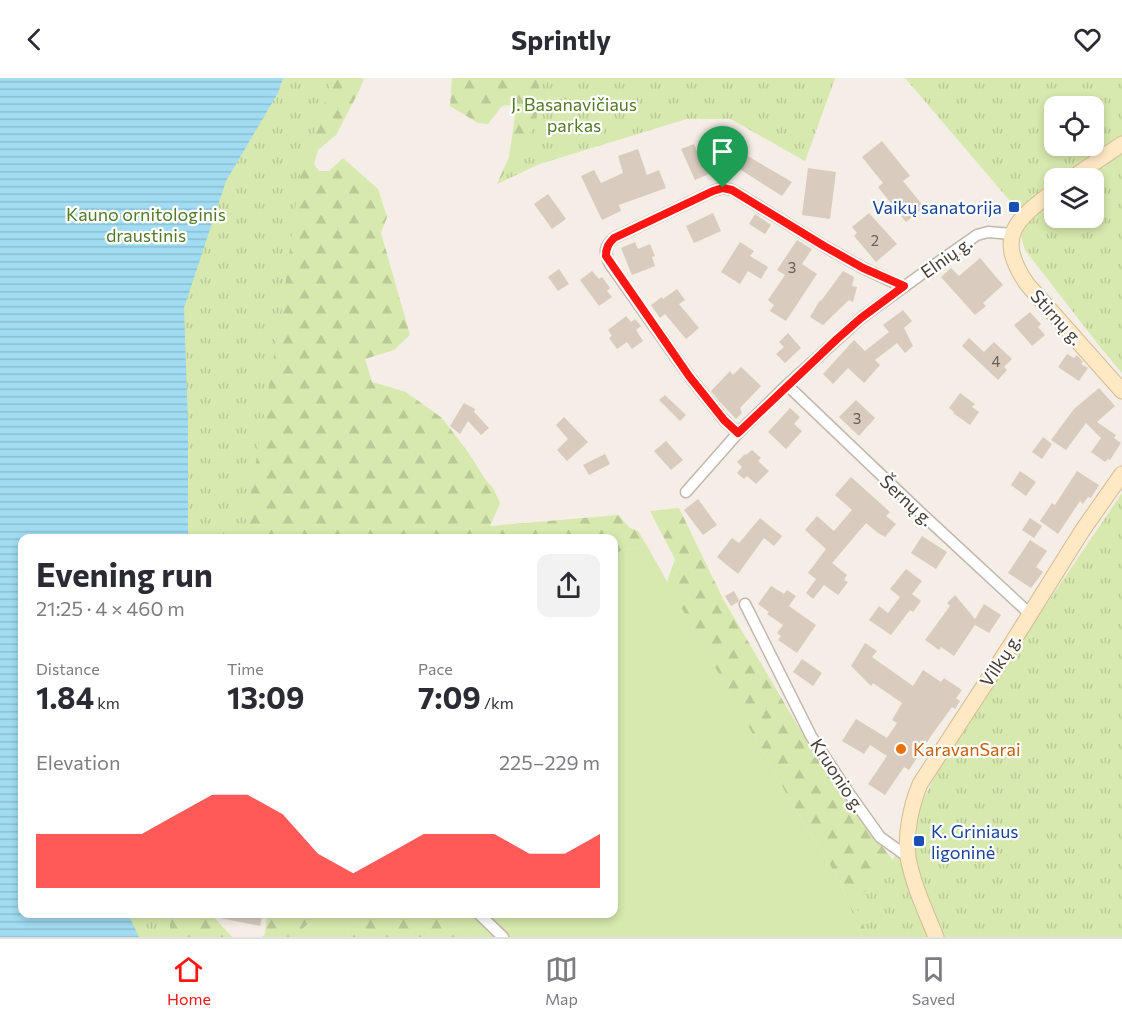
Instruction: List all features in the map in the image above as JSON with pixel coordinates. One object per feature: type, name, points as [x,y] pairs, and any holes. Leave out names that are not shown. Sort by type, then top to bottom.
[{"type":"street","points":[[1087,168],[1122,144]]},
{"type":"street","points":[[738,433],[724,420],[689,376],[610,264],[606,256],[606,249],[614,238],[723,188],[732,190],[863,268],[904,286]]},
{"type":"street","points":[[1012,234],[1022,217],[1044,199]]},
{"type":"street","name":"Elnių g.","points":[[686,492],[738,433],[861,318],[977,236],[988,232],[1012,234]]},
{"type":"street","name":"Stirnų g.","points":[[1012,234],[1011,254],[1017,270],[1122,391]]},
{"type":"street","name":"Šernų g.","points":[[787,385],[1030,614]]},
{"type":"street","name":"Vilkų g.","points":[[908,856],[909,823],[920,784],[1082,531],[1122,474]]},
{"type":"street","name":"Kruonio g.","points":[[745,604],[811,736],[880,837],[908,856]]},
{"type":"street","points":[[908,856],[936,937]]},
{"type":"street","points":[[483,918],[503,937]]},
{"type":"green space","name":"Kauno ornitologinis draustinis","points":[[0,78],[333,78],[299,179],[283,303],[244,534],[18,534],[18,918],[169,918],[171,937],[0,937]]},
{"type":"green space","points":[[283,78],[364,78],[336,135],[318,150],[314,164],[319,171],[329,171],[343,158],[378,189],[387,217],[381,233],[410,335],[394,350],[365,359],[372,382],[406,392],[442,418],[493,488],[500,503],[490,526],[618,515],[630,528],[638,531],[647,546],[621,550],[618,553],[618,534],[189,534]]},
{"type":"green space","name":"J. Basanavičiaus parkas","points":[[452,78],[835,78],[805,161],[731,119],[686,119],[539,164],[497,184],[509,157],[515,116],[511,105],[502,106],[488,124],[478,123],[450,106]]},
{"type":"green space","name":"J. Basanavičiaus parkas","points":[[540,78],[835,78],[805,161],[731,119],[686,119],[539,164],[497,184],[536,124]]},
{"type":"green space","points":[[905,78],[1122,78],[1122,373],[1025,250],[1010,201]]},
{"type":"green space","points":[[1122,493],[1122,937],[868,937],[855,903],[893,859],[951,745]]},
{"type":"green space","points":[[679,508],[723,599],[825,772],[902,872],[927,937],[862,937],[840,881],[790,800],[667,582],[675,559],[650,511]]},
{"type":"green space","points":[[647,546],[790,800],[840,881],[862,937],[468,937],[448,918],[618,918],[618,553],[621,550]]},
{"type":"green space","points":[[169,918],[215,918],[232,937],[171,937]]},
{"type":"green space","points":[[267,918],[314,918],[294,937],[262,937],[265,934]]},
{"type":"green space","points":[[313,918],[355,918],[346,937],[294,937]]},
{"type":"green space","points":[[355,918],[448,918],[468,937],[346,937]]},
{"type":"water","name":"Kauno ornitologinis draustinis","points":[[0,78],[283,78],[278,93],[226,181],[184,308],[188,423],[188,534],[18,534],[18,918],[130,918],[139,937],[0,937]]},
{"type":"building","points":[[882,141],[910,176],[903,181],[924,207],[906,222],[878,187],[883,183],[862,157]]},
{"type":"building","points":[[694,144],[700,159],[712,154],[718,170],[695,180],[681,149]]},
{"type":"building","points":[[638,149],[647,175],[659,170],[666,188],[619,205],[621,211],[602,220],[581,176],[594,170],[601,183],[623,173],[618,156]]},
{"type":"building","points":[[746,155],[792,182],[782,196],[738,168]]},
{"type":"building","points":[[808,168],[836,172],[830,219],[802,215]]},
{"type":"building","points":[[548,194],[566,219],[552,229],[534,204]]},
{"type":"building","points":[[713,213],[721,231],[694,243],[686,226]]},
{"type":"building","points":[[869,213],[897,244],[876,262],[854,236],[857,233],[852,227]]},
{"type":"building","points":[[755,214],[771,225],[765,234],[749,224]]},
{"type":"building","points":[[797,240],[812,249],[802,264],[817,274],[786,321],[770,311],[774,305],[768,300],[785,275],[777,270]]},
{"type":"building","points":[[635,242],[638,249],[650,244],[655,256],[652,257],[655,266],[632,275],[621,248]]},
{"type":"building","points":[[740,242],[754,251],[750,256],[768,267],[761,279],[748,271],[740,284],[721,272]]},
{"type":"building","points":[[980,258],[1003,285],[983,303],[986,306],[975,315],[941,277],[951,268],[959,276]]},
{"type":"building","points":[[559,269],[569,284],[558,291],[548,277]]},
{"type":"building","points":[[592,271],[599,279],[602,277],[610,288],[607,291],[612,297],[599,306],[580,280]]},
{"type":"building","points":[[843,271],[854,277],[852,286],[857,287],[853,302],[849,300],[823,325],[810,317]]},
{"type":"building","points":[[677,289],[685,300],[679,304],[699,328],[686,339],[665,314],[660,318],[651,305]]},
{"type":"building","points":[[903,310],[912,321],[904,328],[913,346],[905,353],[897,343],[875,360],[880,365],[864,383],[848,368],[833,384],[823,374],[854,340],[865,351],[889,332],[883,325]]},
{"type":"building","points":[[1030,312],[1041,324],[1038,327],[1045,335],[1032,346],[1014,325]]},
{"type":"building","points":[[626,316],[631,322],[635,319],[641,326],[636,330],[643,341],[632,349],[627,342],[617,349],[609,338],[612,336],[608,330]]},
{"type":"building","points":[[788,333],[801,348],[785,363],[776,354],[784,347],[779,342]]},
{"type":"building","points":[[969,338],[984,352],[994,342],[1012,359],[1004,367],[1007,370],[998,380],[962,346]]},
{"type":"building","points":[[1067,354],[1074,358],[1077,355],[1083,362],[1081,364],[1088,368],[1079,381],[1058,367]]},
{"type":"building","points":[[741,367],[761,386],[740,408],[742,413],[736,419],[711,391],[730,371],[733,375]]},
{"type":"building","points":[[1099,388],[1115,406],[1097,422],[1116,435],[1114,438],[1121,443],[1110,460],[1105,462],[1091,452],[1101,438],[1086,423],[1066,450],[1051,440],[1074,409]]},
{"type":"building","points":[[960,393],[975,404],[972,407],[979,412],[970,425],[949,408]]},
{"type":"building","points":[[665,395],[686,415],[680,421],[659,400]]},
{"type":"building","points":[[856,400],[875,418],[859,436],[839,417]]},
{"type":"building","points":[[464,403],[475,409],[474,412],[489,428],[481,435],[468,421],[460,434],[450,426]]},
{"type":"building","points":[[790,408],[800,417],[794,424],[802,431],[786,449],[768,432]]},
{"type":"building","points":[[564,417],[588,442],[567,461],[557,450],[568,439],[556,425]]},
{"type":"building","points":[[1043,437],[1052,444],[1042,459],[1032,452]]},
{"type":"building","points":[[666,441],[683,460],[671,470],[654,451]]},
{"type":"building","points":[[752,450],[761,458],[758,461],[769,471],[756,484],[747,476],[744,479],[737,473],[742,467],[737,462]]},
{"type":"building","points":[[605,454],[610,464],[589,475],[583,465]]},
{"type":"building","points":[[1020,471],[1036,482],[1026,496],[1011,485]]},
{"type":"building","points":[[1077,471],[1099,485],[1091,498],[1088,497],[1083,504],[1080,501],[1058,534],[1040,521],[1052,503],[1055,505]]},
{"type":"building","points":[[851,477],[890,512],[886,516],[896,524],[885,537],[866,523],[832,563],[847,575],[844,580],[848,582],[838,595],[824,585],[813,599],[806,593],[816,579],[808,573],[826,549],[805,530],[817,516],[834,531],[852,510],[835,495]]},
{"type":"building","points":[[698,499],[717,525],[703,535],[684,510]]},
{"type":"building","points":[[760,518],[782,536],[774,546],[764,538],[738,574],[717,557],[732,538],[739,543]]},
{"type":"building","points":[[1030,518],[1042,526],[1034,538],[1022,530]]},
{"type":"building","points":[[922,536],[947,552],[936,569],[911,553]]},
{"type":"building","points":[[1030,540],[1047,551],[1036,567],[1043,572],[1031,588],[1008,573]]},
{"type":"building","points":[[906,569],[922,581],[912,594],[921,601],[913,612],[910,610],[891,635],[869,620],[879,606],[888,613],[900,597],[890,589]]},
{"type":"building","points":[[771,586],[784,594],[787,590],[796,596],[789,606],[816,625],[797,653],[778,640],[781,636],[777,633],[783,625],[767,614],[769,612],[758,604]]},
{"type":"building","points":[[734,591],[739,600],[731,606],[725,596]]},
{"type":"building","points":[[955,595],[975,619],[984,604],[1001,615],[989,633],[975,625],[954,656],[941,647],[939,650],[925,640],[950,606],[947,603]]},
{"type":"building","points":[[865,643],[877,651],[872,657],[913,686],[923,670],[941,682],[944,678],[962,690],[956,698],[960,701],[955,709],[952,707],[909,770],[904,767],[885,795],[868,784],[887,756],[870,745],[864,754],[842,741],[856,719],[887,738],[897,723],[892,720],[902,703],[873,683],[871,686],[851,666]]},
{"type":"building","points":[[802,659],[822,673],[813,686],[793,672]]},
{"type":"building","points":[[220,918],[262,918],[260,926]]},
{"type":"place","name":"Vaikų sanatorija","points":[[1014,207]]},
{"type":"place","name":"KaravanSarai","points":[[901,749]]},
{"type":"place","name":"K. Griniaus ligoninė","points":[[919,841]]},
{"type":"route","points":[[723,188],[732,190],[863,268],[904,286],[837,339],[738,433],[724,420],[689,376],[606,256],[606,249],[614,238],[723,188]]}]
